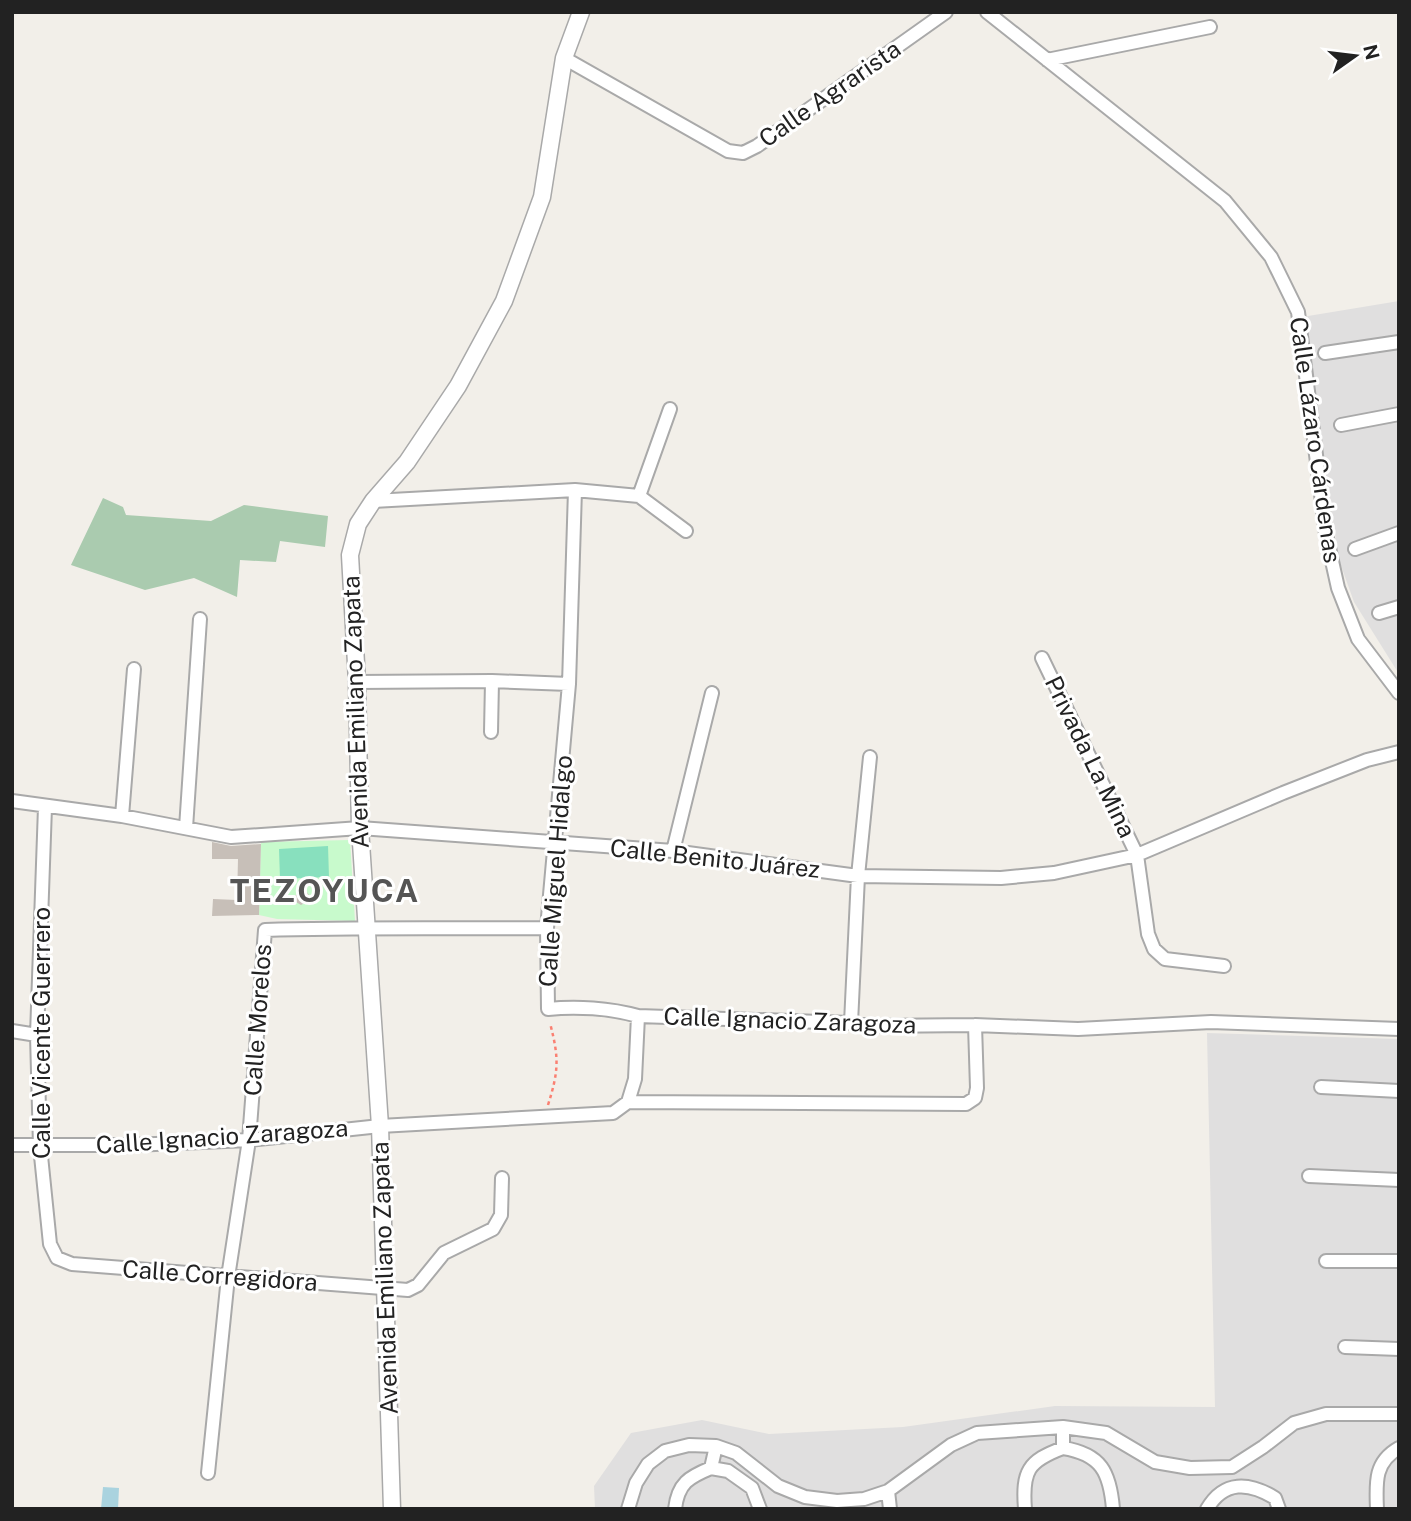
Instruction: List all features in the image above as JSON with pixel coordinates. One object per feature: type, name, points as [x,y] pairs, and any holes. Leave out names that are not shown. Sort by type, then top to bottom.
[{"type":"street","name":"Avenida Emiliano Zapata","points":[[392,1509],[380,1126],[360,828],[357,682],[350,555],[358,524],[373,501],[407,462],[458,386],[504,301],[542,197],[564,58],[581,12]]},
{"type":"street","name":"Calle Agrarista","points":[[564,58],[728,151],[743,153],[757,146],[946,12]]},
{"type":"street","name":"Calle Lázaro Cárdenas","points":[[987,12],[1225,201],[1271,257],[1298,312],[1326,534],[1338,588],[1358,639],[1399,693]]},
{"type":"street","points":[[1047,60],[1210,27]]},
{"type":"street","points":[[1325,353],[1399,342]]},
{"type":"street","points":[[639,496],[670,409]]},
{"type":"street","points":[[1341,425],[1399,414]]},
{"type":"street","points":[[373,501],[575,491],[639,496],[686,531]]},
{"type":"street","name":"Calle Miguel Hidalgo","points":[[575,491],[569,684],[547,928],[548,1009],[564,1007],[624,1012],[638,1016]]},
{"type":"street","points":[[1355,549],[1399,533]]},
{"type":"street","points":[[1379,613],[1399,607]]},
{"type":"street","points":[[186,828],[200,619]]},
{"type":"street","name":"Privada La Mina","points":[[1042,658],[1137,855],[1148,934],[1154,949],[1165,959],[1224,966]]},
{"type":"street","points":[[122,816],[134,669]]},
{"type":"street","points":[[491,732],[492,681]]},
{"type":"street","points":[[357,682],[492,681],[569,684]]},
{"type":"street","points":[[673,851],[712,693]]},
{"type":"street","name":"Calle Benito Juárez","points":[[12,801],[122,816],[231,837],[360,828],[673,851],[859,876],[1001,878],[1055,873],[1137,855],[1283,793],[1367,760],[1399,752]]},
{"type":"street","points":[[851,1023],[859,876],[870,757]]},
{"type":"street","name":"Calle Vicente Guerrero","points":[[45,807],[37,1035],[40,1146],[50,1244],[57,1258]]},
{"type":"street","points":[[366,927],[440,930],[547,928]]},
{"type":"street","name":"Calle Morelos","points":[[208,1473],[228,1277],[249,1140],[265,930],[366,927]]},
{"type":"street","name":"Calle Ignacio Zaragoza","points":[[12,1145],[132,1145],[249,1140],[380,1126],[613,1113],[628,1102],[635,1079],[638,1016],[851,1023],[871,1026],[975,1025],[1078,1029],[1211,1022],[1399,1029]]},
{"type":"street","points":[[628,1102],[966,1104],[975,1098],[977,1088],[975,1025]]},
{"type":"street","points":[[12,1031],[37,1035]]},
{"type":"street","points":[[1321,1087],[1399,1091]]},
{"type":"street","points":[[1309,1176],[1399,1180]]},
{"type":"street","name":"Calle Corregidora","points":[[57,1258],[72,1264],[408,1290],[418,1285],[444,1253],[494,1229],[501,1215],[502,1178]]},
{"type":"street","points":[[1326,1261],[1399,1261]]},
{"type":"street","points":[[1345,1347],[1399,1349]]},
{"type":"street","points":[[628,1509],[636,1483],[648,1464],[665,1451],[690,1445],[716,1446],[736,1452],[778,1486],[805,1497],[837,1501],[864,1499],[888,1491],[951,1445],[977,1433],[1063,1427],[1106,1433],[1155,1462],[1190,1468],[1232,1467],[1294,1423],[1326,1414],[1399,1414]]},
{"type":"street","points":[[1063,1427],[1063,1448]]},
{"type":"street","points":[[711,1468],[716,1446]]},
{"type":"street","points":[[1024,1509],[1023,1491],[1028,1470],[1041,1456],[1063,1448],[1084,1451],[1100,1464],[1111,1488],[1113,1509]]},
{"type":"street","points":[[1377,1509],[1375,1476],[1384,1459],[1399,1448]]},
{"type":"street","points":[[1232,1467],[1233,1486]]},
{"type":"street","points":[[675,1509],[678,1492],[691,1476],[711,1468],[728,1471],[752,1488],[760,1509]]},
{"type":"street","points":[[1207,1509],[1215,1495],[1233,1486],[1259,1488],[1275,1498],[1279,1509]]},
{"type":"street","points":[[888,1491],[890,1509]]},
{"type":"path","points":[[544,1117],[557,1078],[558,1053],[548,1009]]},
{"type":"shaded area","points":[[1399,301],[1399,674],[1354,602],[1339,560],[1302,317]]},
{"type":"shaded area","points":[[1207,1033],[1399,1039],[1399,1509],[595,1509],[594,1486],[631,1433],[702,1420],[769,1434],[903,1427],[1055,1406],[1215,1407]]},
{"type":"green space","points":[[103,498],[123,507],[126,515],[211,521],[244,505],[328,516],[325,547],[280,541],[276,562],[240,560],[237,597],[194,578],[145,590],[71,565]]},
{"type":"green space","points":[[350,840],[355,921],[277,919],[259,915],[261,842]]},
{"type":"green space","points":[[328,846],[329,877],[280,879],[279,849]]},
{"type":"water","points":[[103,1487],[119,1488],[118,1509],[101,1509]]},
{"type":"building","points":[[212,842],[231,846],[261,844],[259,915],[212,916],[213,899],[237,900],[238,859],[212,859]]},
{"type":"building","points":[[300,890],[309,895],[308,901],[301,905],[296,902],[295,896]]},
{"type":"district","name":"TEZOYUCA","points":[[325,891]]}]
